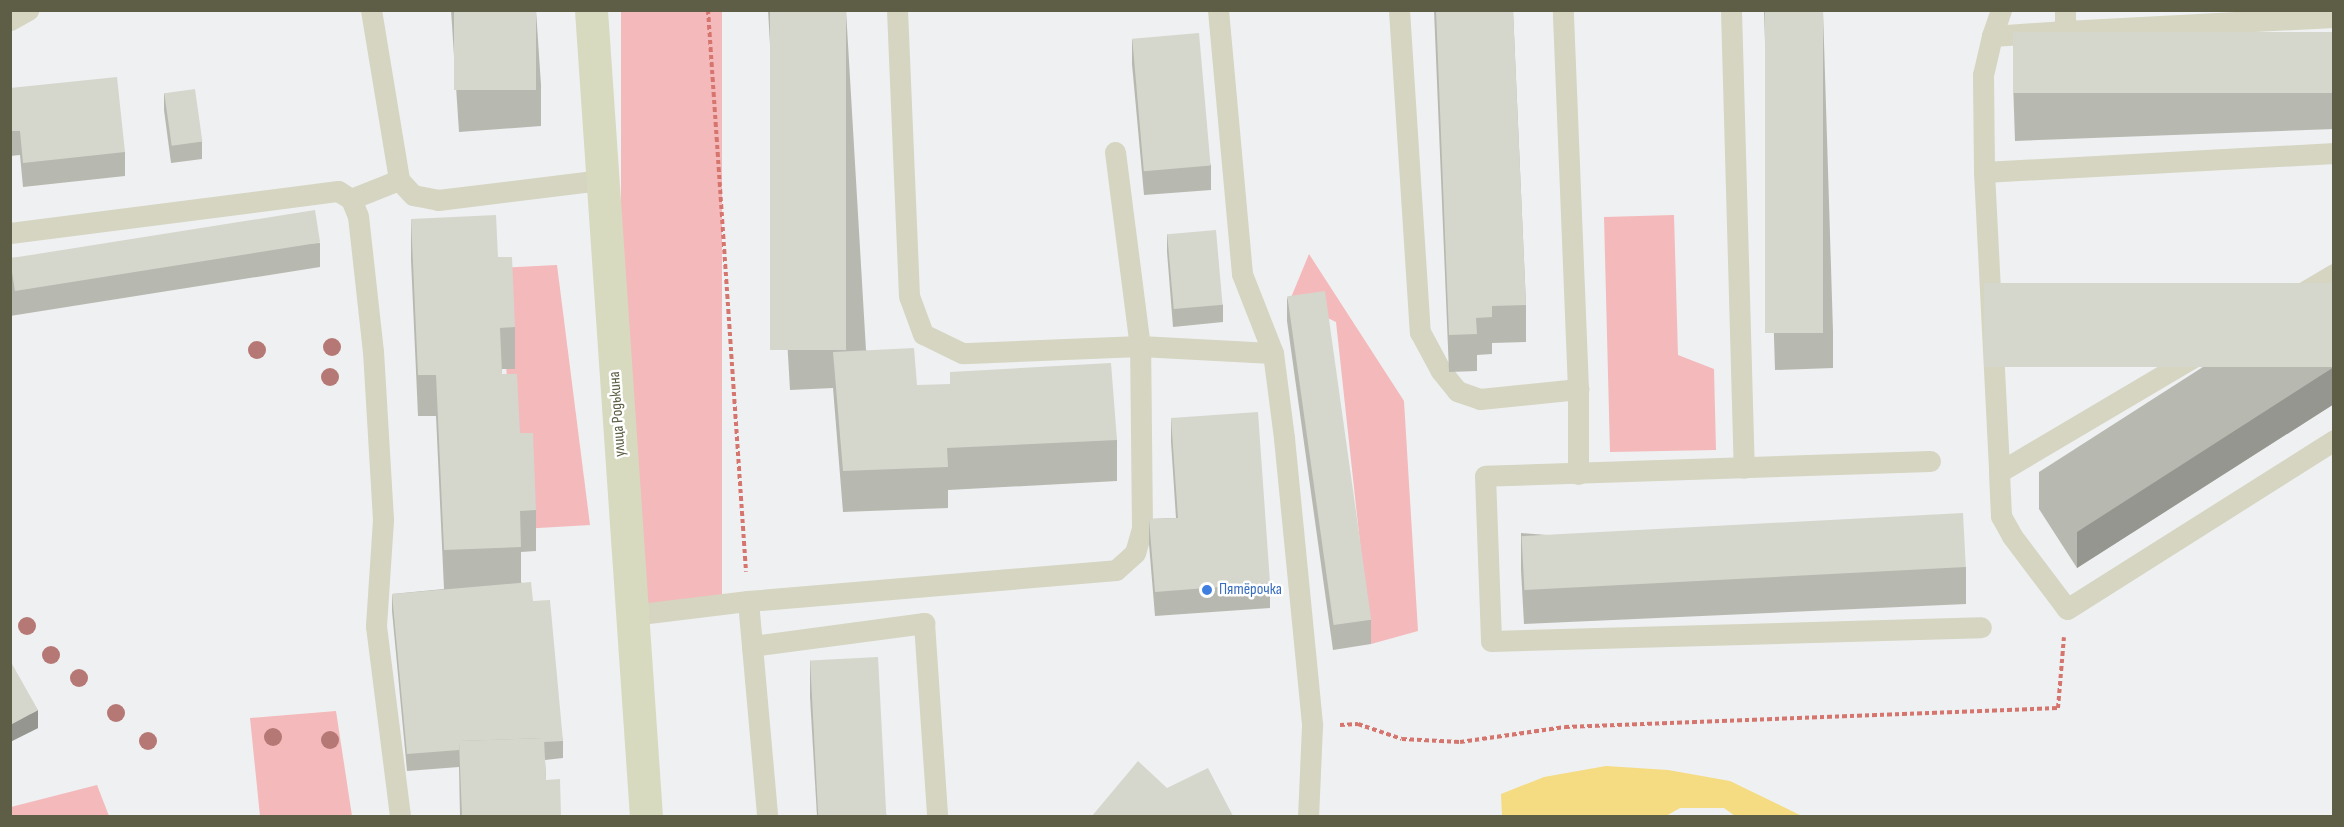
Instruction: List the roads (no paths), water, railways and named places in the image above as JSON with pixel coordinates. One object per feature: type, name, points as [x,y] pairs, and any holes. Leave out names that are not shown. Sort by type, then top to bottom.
[{"type":"main road","name":"улица Родькина","points":[[591,10],[646,816]]},
{"type":"lane","points":[[10,20],[28,10]]},
{"type":"lane","points":[[371,10],[399,180],[413,195],[438,200],[602,180]]},
{"type":"lane","points":[[897,10],[909,296],[923,334],[962,353],[1140,346],[1274,352]]},
{"type":"lane","points":[[1218,10],[1242,274],[1274,352],[1312,726],[1308,816]]},
{"type":"lane","points":[[1399,10],[1420,332],[1441,371],[1457,391],[1480,399],[1578,389]]},
{"type":"lane","points":[[1563,10],[1578,389],[1578,474]]},
{"type":"lane","points":[[1731,10],[1744,468]]},
{"type":"lane","points":[[2001,10],[1983,75],[1984,172],[2001,516],[2012,536],[2067,609],[2334,440]]},
{"type":"lane","points":[[1992,36],[2065,20],[2334,17]]},
{"type":"lane","points":[[632,615],[748,601],[1116,570],[1135,553],[1142,528],[1140,346],[1115,152]]},
{"type":"lane","points":[[1984,172],[2334,153]]},
{"type":"lane","points":[[351,199],[399,180]]},
{"type":"lane","points":[[10,233],[338,191],[351,199],[358,216],[372,351],[383,520],[376,626],[400,816]]},
{"type":"lane","points":[[2000,472],[2334,274]]},
{"type":"lane","points":[[1930,461],[1485,476],[1491,640],[1981,627]]},
{"type":"lane","points":[[748,601],[767,816]]},
{"type":"lane","points":[[752,646],[924,623],[937,816]]},
{"type":"place","name":"Пятёрочка","points":[[1207,590]]}]
